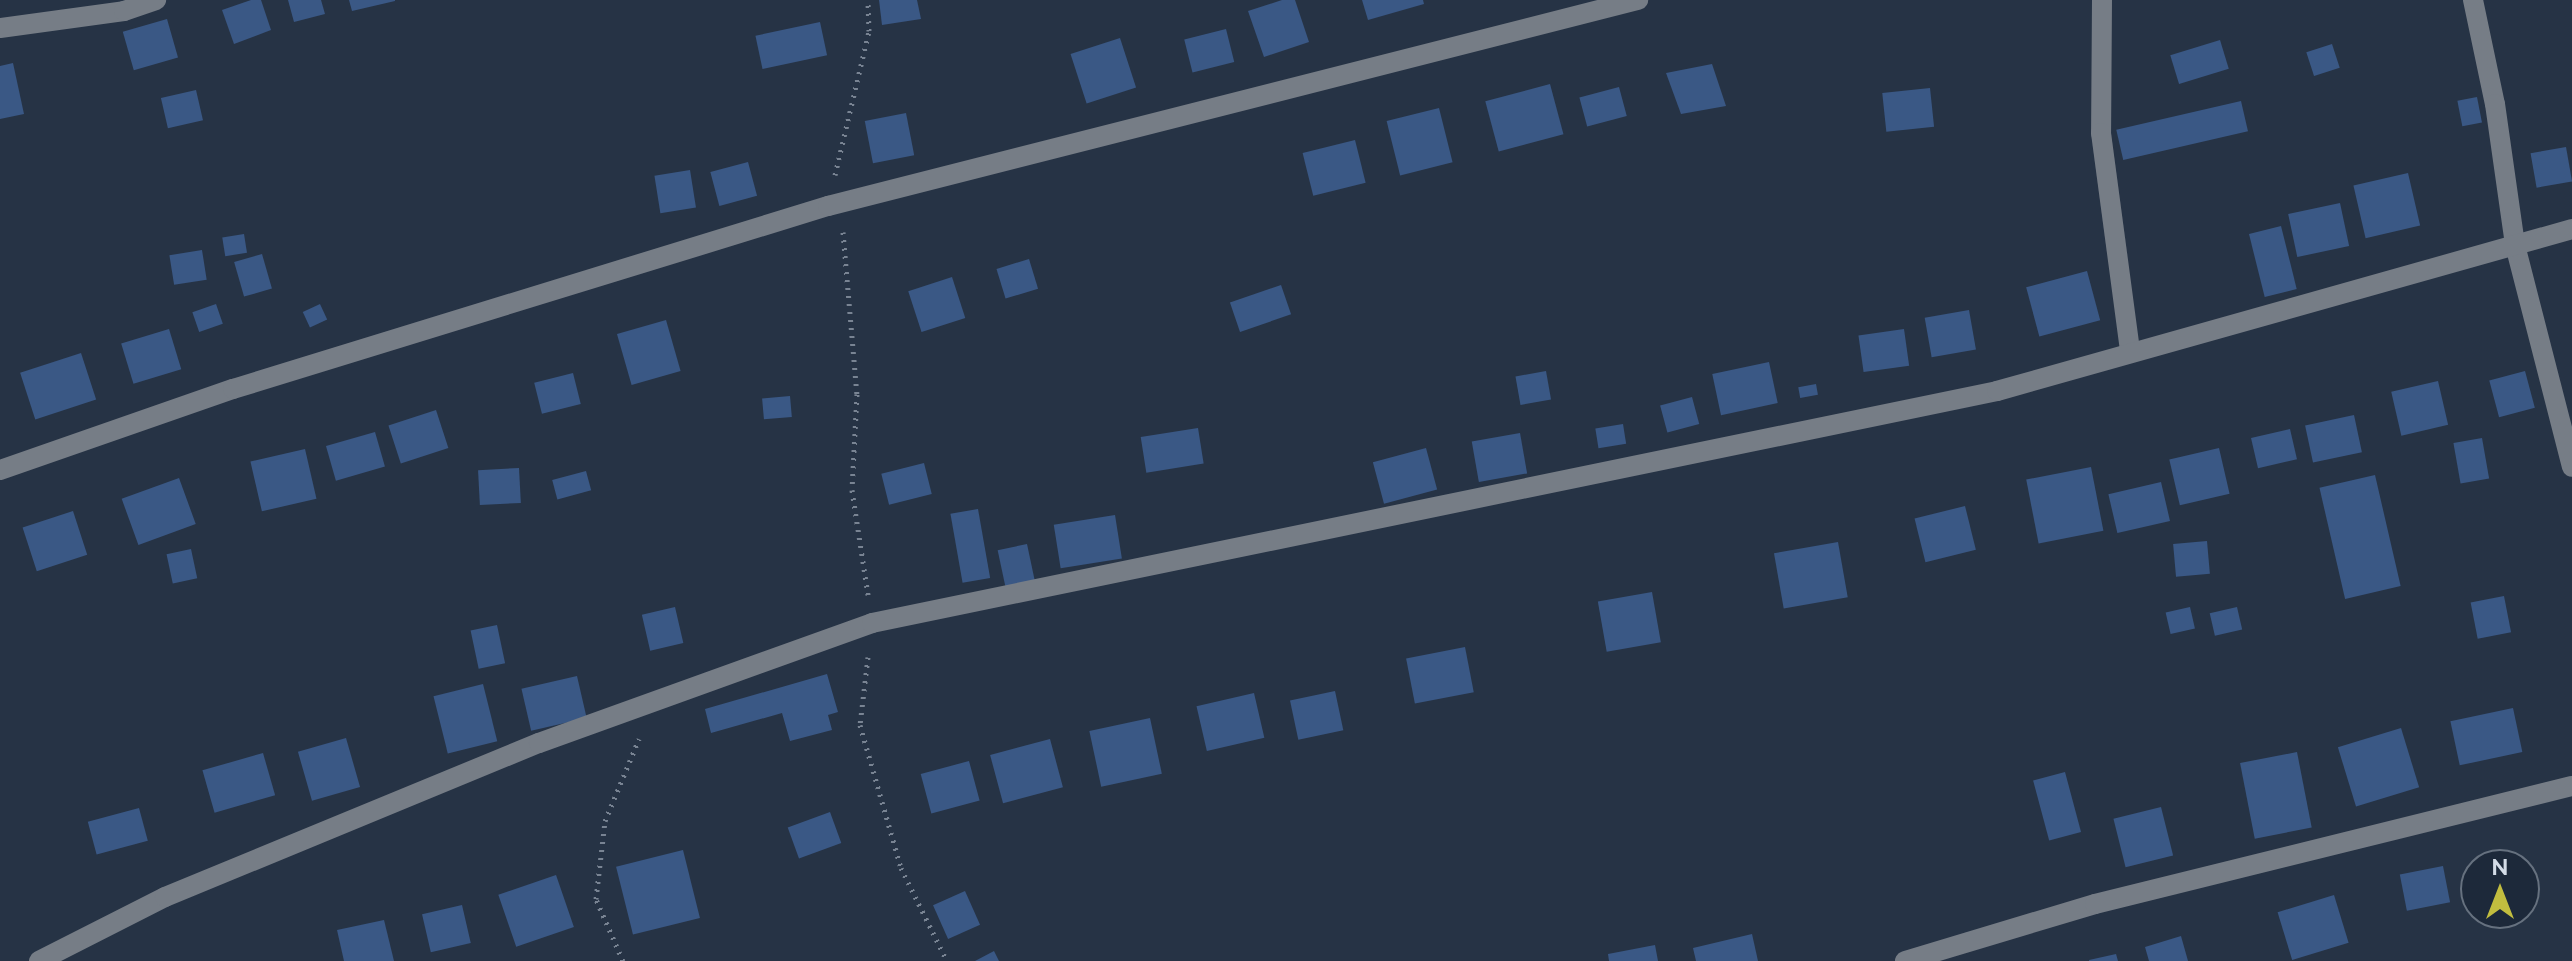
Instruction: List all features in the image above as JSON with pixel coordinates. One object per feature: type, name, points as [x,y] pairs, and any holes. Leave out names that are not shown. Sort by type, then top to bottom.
[{"type":"street","points":[[0,28],[124,11],[156,0]]},
{"type":"street","points":[[0,470],[233,389],[828,206],[1638,0]]},
{"type":"street","points":[[2102,0],[2101,133],[2130,350]]},
{"type":"street","points":[[2473,0],[2495,104],[2515,245],[2572,467]]},
{"type":"street","points":[[39,961],[165,897],[539,743],[872,623],[1997,391],[2130,350],[2572,229]]},
{"type":"street","points":[[1905,961],[2095,904],[2572,786]]},
{"type":"path","points":[[868,0],[869,31],[828,206],[847,237],[857,394],[852,490],[872,623],[860,725],[901,868],[947,961]]},
{"type":"path","points":[[623,961],[596,899],[605,821],[656,700]]},
{"type":"building","points":[[251,0],[261,0],[271,30],[234,44],[222,10]]},
{"type":"building","points":[[288,0],[321,0],[325,14],[294,22]]},
{"type":"building","points":[[349,0],[395,0],[395,1],[352,11]]},
{"type":"building","points":[[879,0],[917,0],[921,19],[882,25]]},
{"type":"building","points":[[1282,0],[1295,0],[1309,42],[1264,57],[1248,11]]},
{"type":"building","points":[[1362,0],[1423,0],[1424,4],[1368,20]]},
{"type":"building","points":[[167,19],[178,57],[134,70],[123,32]]},
{"type":"building","points":[[820,22],[827,55],[763,69],[755,36]]},
{"type":"building","points":[[1226,29],[1234,62],[1193,72],[1184,39]]},
{"type":"building","points":[[1120,38],[1136,87],[1087,104],[1071,54]]},
{"type":"building","points":[[2220,40],[2229,69],[2179,84],[2170,55]]},
{"type":"building","points":[[2332,44],[2340,68],[2314,76],[2306,52]]},
{"type":"building","points":[[13,63],[24,114],[0,119],[0,66]]},
{"type":"building","points":[[1712,64],[1726,106],[1681,114],[1666,73]]},
{"type":"building","points":[[1550,84],[1563,134],[1499,152],[1485,101]]},
{"type":"building","points":[[1619,87],[1627,116],[1587,127],[1579,98]]},
{"type":"building","points":[[1930,88],[1934,127],[1886,132],[1882,93]]},
{"type":"building","points":[[196,90],[203,120],[168,128],[161,98]]},
{"type":"building","points":[[2477,97],[2482,123],[2462,126],[2457,101]]},
{"type":"building","points":[[2241,101],[2248,131],[2123,160],[2116,130]]},
{"type":"building","points":[[1439,108],[1453,162],[1400,175],[1387,121]]},
{"type":"building","points":[[906,113],[914,155],[873,163],[865,121]]},
{"type":"building","points":[[1355,140],[1366,183],[1313,196],[1303,153]]},
{"type":"building","points":[[2566,147],[2572,181],[2537,188],[2531,153]]},
{"type":"building","points":[[748,162],[757,196],[719,206],[710,172]]},
{"type":"building","points":[[690,170],[696,208],[660,213],[654,176]]},
{"type":"building","points":[[2408,173],[2420,226],[2366,238],[2353,186]]},
{"type":"building","points":[[2340,203],[2349,246],[2297,257],[2288,214]]},
{"type":"building","points":[[2281,226],[2297,289],[2265,297],[2249,234]]},
{"type":"building","points":[[244,234],[247,253],[225,256],[222,237]]},
{"type":"building","points":[[202,250],[207,280],[174,285],[169,255]]},
{"type":"building","points":[[262,254],[272,289],[244,297],[234,262]]},
{"type":"building","points":[[1029,259],[1038,289],[1006,299],[996,269]]},
{"type":"building","points":[[2087,271],[2100,320],[2039,337],[2026,287]]},
{"type":"building","points":[[952,277],[965,318],[922,332],[908,291]]},
{"type":"building","points":[[1281,285],[1291,314],[1240,332],[1230,303]]},
{"type":"building","points":[[216,304],[223,324],[199,332],[192,312]]},
{"type":"building","points":[[320,304],[327,319],[310,327],[303,312]]},
{"type":"building","points":[[1969,310],[1976,349],[1932,357],[1925,318]]},
{"type":"building","points":[[666,320],[681,371],[632,385],[617,334]]},
{"type":"building","points":[[169,329],[181,369],[133,384],[121,344]]},
{"type":"building","points":[[1904,329],[1909,366],[1864,372],[1858,335]]},
{"type":"building","points":[[81,353],[96,400],[35,419],[20,373]]},
{"type":"building","points":[[1769,362],[1778,403],[1721,415],[1712,374]]},
{"type":"building","points":[[1546,371],[1551,400],[1521,405],[1515,376]]},
{"type":"building","points":[[2525,371],[2535,408],[2499,417],[2489,381]]},
{"type":"building","points":[[573,373],[581,404],[542,414],[534,383]]},
{"type":"building","points":[[2438,381],[2448,425],[2401,436],[2391,392]]},
{"type":"building","points":[[1816,384],[1818,395],[1800,398],[1798,387]]},
{"type":"building","points":[[790,396],[792,417],[764,419],[762,398]]},
{"type":"building","points":[[1692,397],[1699,424],[1667,433],[1660,406]]},
{"type":"building","points":[[436,410],[448,448],[401,463],[388,425]]},
{"type":"building","points":[[2354,415],[2362,452],[2313,463],[2305,425]]},
{"type":"building","points":[[1623,424],[1626,444],[1598,448],[1595,428]]},
{"type":"building","points":[[1198,428],[1204,464],[1146,473],[1141,437]]},
{"type":"building","points":[[2290,429],[2297,459],[2258,468],[2251,438]]},
{"type":"building","points":[[375,432],[385,467],[336,481],[326,446]]},
{"type":"building","points":[[1520,433],[1527,473],[1479,482],[1472,442]]},
{"type":"building","points":[[2482,438],[2489,478],[2461,483],[2453,443]]},
{"type":"building","points":[[1426,448],[1437,490],[1384,504],[1373,462]]},
{"type":"building","points":[[2219,448],[2230,494],[2180,505],[2169,459]]},
{"type":"building","points":[[305,449],[316,499],[262,511],[250,462]]},
{"type":"building","points":[[924,463],[932,494],[889,505],[881,474]]},
{"type":"building","points":[[2091,467],[2103,531],[2039,543],[2026,480]]},
{"type":"building","points":[[519,468],[521,503],[480,505],[478,470]]},
{"type":"building","points":[[586,471],[591,490],[557,499],[552,480]]},
{"type":"building","points":[[2375,475],[2401,586],[2345,599],[2319,488]]},
{"type":"building","points":[[179,478],[196,524],[138,545],[122,499]]},
{"type":"building","points":[[2161,482],[2170,521],[2117,533],[2108,494]]},
{"type":"building","points":[[1965,506],[1976,550],[1925,562],[1915,519]]},
{"type":"building","points":[[978,509],[990,578],[963,583],[950,514]]},
{"type":"building","points":[[73,511],[87,555],[37,571],[23,527]]},
{"type":"building","points":[[1115,515],[1122,558],[1061,568],[1054,525]]},
{"type":"building","points":[[2207,541],[2210,574],[2176,577],[2173,544]]},
{"type":"building","points":[[1838,542],[1848,597],[1784,608],[1774,553]]},
{"type":"building","points":[[1027,544],[1035,583],[1006,589],[998,550]]},
{"type":"building","points":[[191,549],[197,578],[173,584],[167,554]]},
{"type":"building","points":[[1652,592],[1661,642],[1607,652],[1598,602]]},
{"type":"building","points":[[2504,596],[2511,632],[2478,639],[2471,602]]},
{"type":"building","points":[[675,607],[683,643],[650,651],[642,615]]},
{"type":"building","points":[[2190,607],[2195,628],[2171,634],[2166,613]]},
{"type":"building","points":[[2237,607],[2242,629],[2215,636],[2210,613]]},
{"type":"building","points":[[497,625],[505,663],[479,669],[471,631]]},
{"type":"building","points":[[1465,647],[1474,692],[1415,704],[1406,658]]},
{"type":"building","points":[[827,674],[838,712],[828,715],[832,730],[790,741],[782,713],[711,733],[705,709]]},
{"type":"building","points":[[577,676],[587,718],[531,731],[521,689]]},
{"type":"building","points":[[483,684],[497,741],[448,754],[434,696]]},
{"type":"building","points":[[1335,691],[1343,730],[1298,740],[1290,701]]},
{"type":"building","points":[[1254,693],[1264,738],[1207,751],[1197,706]]},
{"type":"building","points":[[2513,708],[2522,752],[2460,765],[2450,721]]},
{"type":"building","points":[[1150,718],[1162,774],[1101,787],[1089,731]]},
{"type":"building","points":[[2401,728],[2419,787],[2356,807],[2338,747]]},
{"type":"building","points":[[346,738],[360,787],[312,801],[298,752]]},
{"type":"building","points":[[1050,739],[1063,787],[1003,803],[990,755]]},
{"type":"building","points":[[2297,752],[2312,828],[2255,839],[2240,763]]},
{"type":"building","points":[[263,753],[275,795],[215,813],[202,770]]},
{"type":"building","points":[[969,761],[980,801],[931,814],[921,774]]},
{"type":"building","points":[[2065,772],[2081,832],[2049,840],[2033,781]]},
{"type":"building","points":[[2161,807],[2173,856],[2126,867],[2113,819]]},
{"type":"building","points":[[139,808],[148,841],[97,855],[88,822]]},
{"type":"building","points":[[830,812],[841,843],[799,858],[788,827]]},
{"type":"building","points":[[683,850],[700,918],[633,935],[616,867]]},
{"type":"building","points":[[2443,866],[2450,902],[2407,911],[2400,874]]},
{"type":"building","points":[[556,875],[574,927],[516,947],[498,895]]},
{"type":"building","points":[[965,891],[980,925],[948,939],[933,905]]},
{"type":"building","points":[[2334,895],[2349,943],[2292,960],[2278,912]]},
{"type":"building","points":[[462,905],[471,943],[431,952],[422,914]]},
{"type":"building","points":[[384,920],[394,961],[344,961],[337,930]]},
{"type":"building","points":[[1752,934],[1758,961],[1696,961],[1693,948]]},
{"type":"building","points":[[2181,936],[2188,961],[2149,961],[2145,947]]},
{"type":"building","points":[[1655,945],[1658,961],[1609,961],[1608,954]]},
{"type":"building","points":[[994,951],[999,961],[975,961]]},
{"type":"building","points":[[2116,954],[2118,961],[2089,961],[2089,960]]}]
